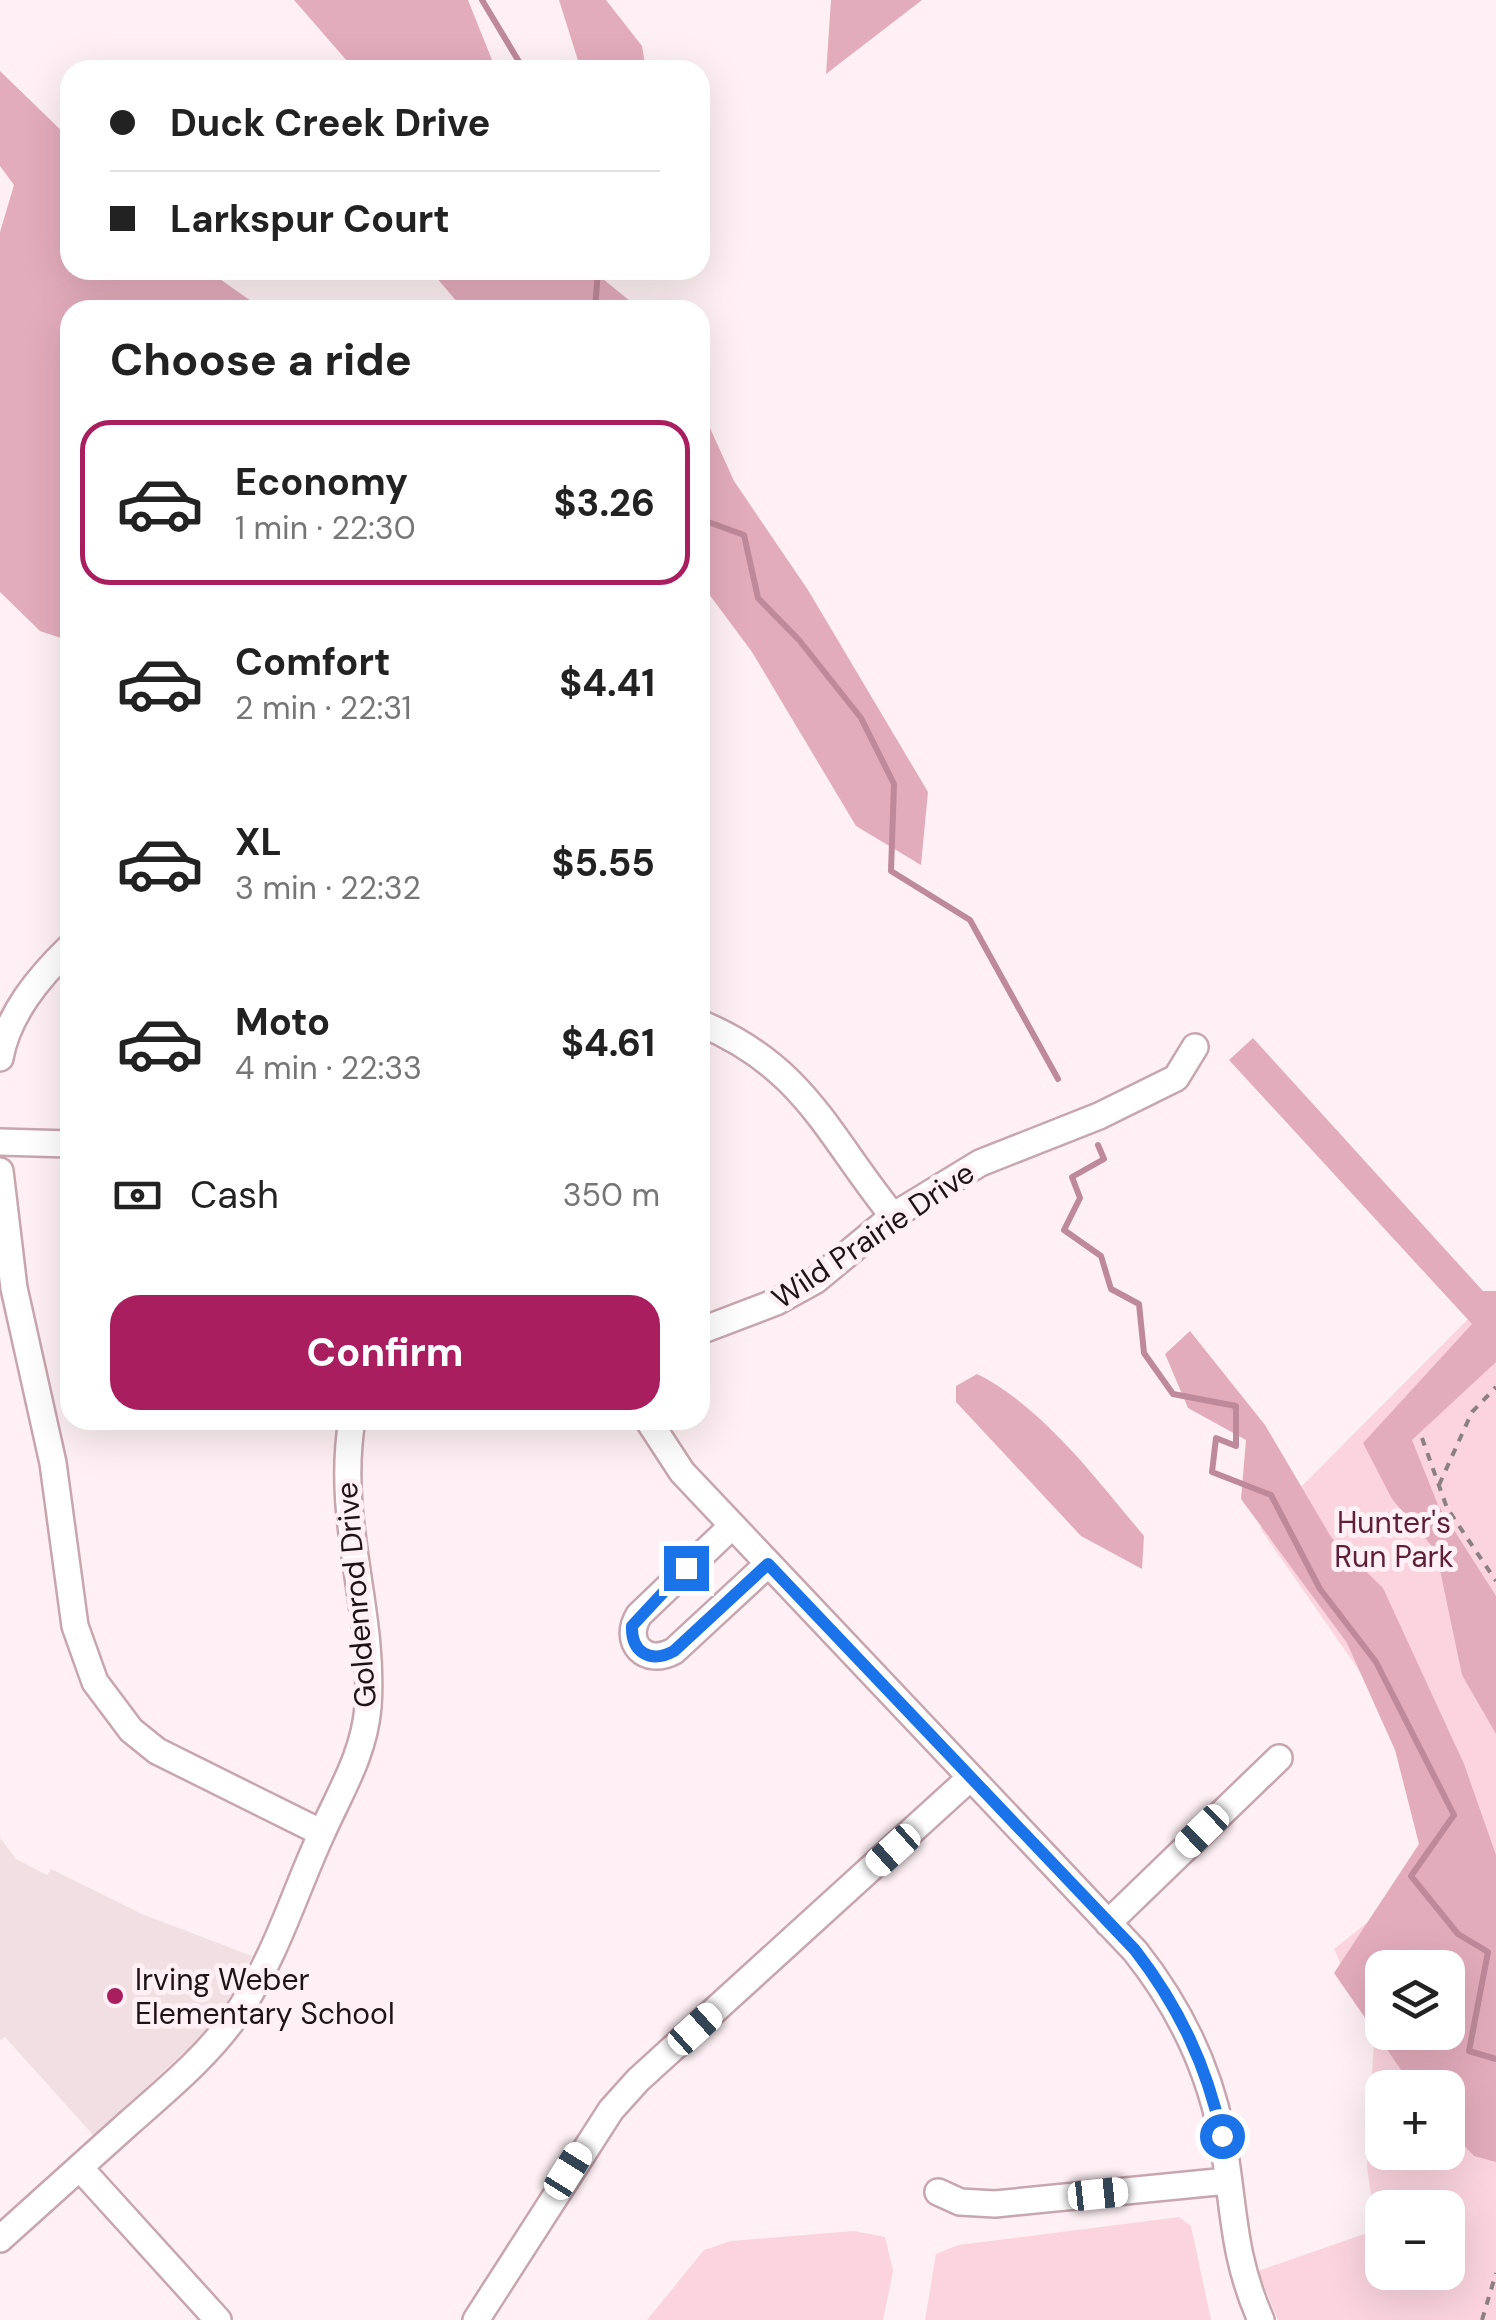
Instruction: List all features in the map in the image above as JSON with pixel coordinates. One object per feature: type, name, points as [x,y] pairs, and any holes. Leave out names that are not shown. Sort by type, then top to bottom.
[{"type":"street","points":[[0,1058],[2,1044],[30,991],[60,958]]},
{"type":"street","points":[[710,1026],[732,1036],[781,1070],[802,1091],[893,1216]]},
{"type":"street","name":"Wild Prairie Drive","points":[[710,1327],[776,1302],[816,1280],[893,1216],[980,1162],[1098,1116],[1176,1078],[1195,1047]]},
{"type":"street","points":[[0,1142],[60,1144]]},
{"type":"street","points":[[0,1171],[14,1288],[53,1464],[75,1626],[95,1682],[131,1730],[157,1750],[322,1832]]},
{"type":"street","name":"Goldenrod Drive","points":[[0,2239],[184,2075],[240,2010],[259,1978],[354,1768],[368,1711],[369,1680],[346,1502],[350,1430]]},
{"type":"street","points":[[655,1430],[682,1472],[1159,1981],[1197,2049],[1214,2098],[1239,2262],[1261,2320]]},
{"type":"street","points":[[732,1526],[639,1615],[632,1626],[632,1639],[638,1650],[649,1657],[662,1658],[674,1651],[768,1564]]},
{"type":"street","points":[[1108,1923],[1279,1758]]},
{"type":"street","points":[[476,2320],[611,2110],[638,2080],[970,1778]]},
{"type":"street","points":[[80,2168],[218,2320]]},
{"type":"street","points":[[938,2192],[960,2202],[995,2204],[1227,2181]]},
{"type":"path","points":[[1438,1484],[1472,1412],[1496,1387]]},
{"type":"path","points":[[1422,1438],[1456,1525],[1496,1580]]},
{"type":"path","points":[[1482,2320],[1496,2274]]},
{"type":"shaded area","points":[[294,0],[468,0],[492,60],[346,60]]},
{"type":"shaded area","points":[[559,0],[606,0],[642,46],[644,60],[578,60]]},
{"type":"shaded area","points":[[831,0],[922,0],[826,74]]},
{"type":"shaded area","points":[[0,71],[60,129],[60,280],[221,280],[250,300],[60,300],[60,638],[40,631],[0,592],[0,232],[14,185],[0,166]]},
{"type":"shaded area","points":[[438,280],[604,280],[629,300],[456,300]]},
{"type":"shaded area","points":[[710,428],[734,481],[808,590],[928,792],[921,865],[856,826],[752,652],[710,595]]},
{"type":"shaded area","points":[[1253,1038],[1483,1291],[1496,1291],[1496,1362],[1412,1440],[1438,1505],[1496,1596],[1496,1734],[1462,1675],[1436,1551],[1392,1499],[1363,1443],[1472,1324],[1229,1060]]},
{"type":"shaded area","points":[[1190,1331],[1265,1425],[1331,1537],[1383,1588],[1464,1764],[1496,1855],[1496,2162],[1474,2156],[1465,2146],[1465,2070],[1401,2070],[1387,2050],[1465,2050],[1465,1950],[1365,1950],[1365,2018],[1334,1973],[1419,1844],[1395,1750],[1347,1643],[1241,1499],[1246,1440],[1188,1408],[1165,1354]]},
{"type":"shaded area","points":[[977,1374],[1024,1405],[1068,1446],[1108,1492],[1144,1536],[1142,1569],[1081,1536],[956,1402],[956,1386]]},
{"type":"shaded area","name":"Irving Weber Elementary School","points":[[0,1838],[16,1859],[47,1875],[51,1869],[142,1914],[252,1956],[225,2005],[199,2038],[94,2136],[5,2037],[0,2040]]},
{"type":"green space","name":"Hunter's Run Park","points":[[1496,1291],[1496,2320],[1278,2320],[1258,2271],[1365,2234],[1365,2290],[1465,2290],[1465,2190],[1370,2190],[1367,2170],[1465,2170],[1465,2070],[1372,2070],[1373,2050],[1465,2050],[1465,1950],[1365,1950],[1365,2018],[1334,1949],[1438,1866],[1374,1692],[1260,1528]]},
{"type":"green space","points":[[1179,2217],[1191,2226],[1211,2320],[925,2320],[936,2254],[958,2245]]},
{"type":"green space","points":[[854,2231],[885,2237],[893,2271],[883,2320],[647,2320],[704,2250],[731,2241]]},
{"type":"waterway","points":[[482,0],[518,60]]},
{"type":"waterway","points":[[596,300],[597,280]]},
{"type":"waterway","points":[[710,523],[744,535],[758,598],[799,640],[861,718],[894,784],[891,871],[970,920],[1058,1079]]},
{"type":"waterway","points":[[1098,1145],[1104,1159],[1072,1177],[1080,1198],[1064,1230],[1101,1256],[1111,1289],[1139,1304],[1144,1353],[1173,1394],[1236,1406],[1236,1446],[1216,1438],[1212,1472],[1271,1495],[1320,1589],[1376,1662],[1454,1815],[1411,1876],[1458,1934],[1488,1952],[1469,2051],[1496,2059]]},
{"type":"place","name":"Irving Weber Elementary School","points":[[115,1996]]},
{"type":"route","points":[[686,1568],[632,1626],[632,1639],[638,1650],[649,1657],[662,1658],[674,1651],[768,1564],[1135,1950],[1180,2014],[1197,2049],[1222,2136]]}]
